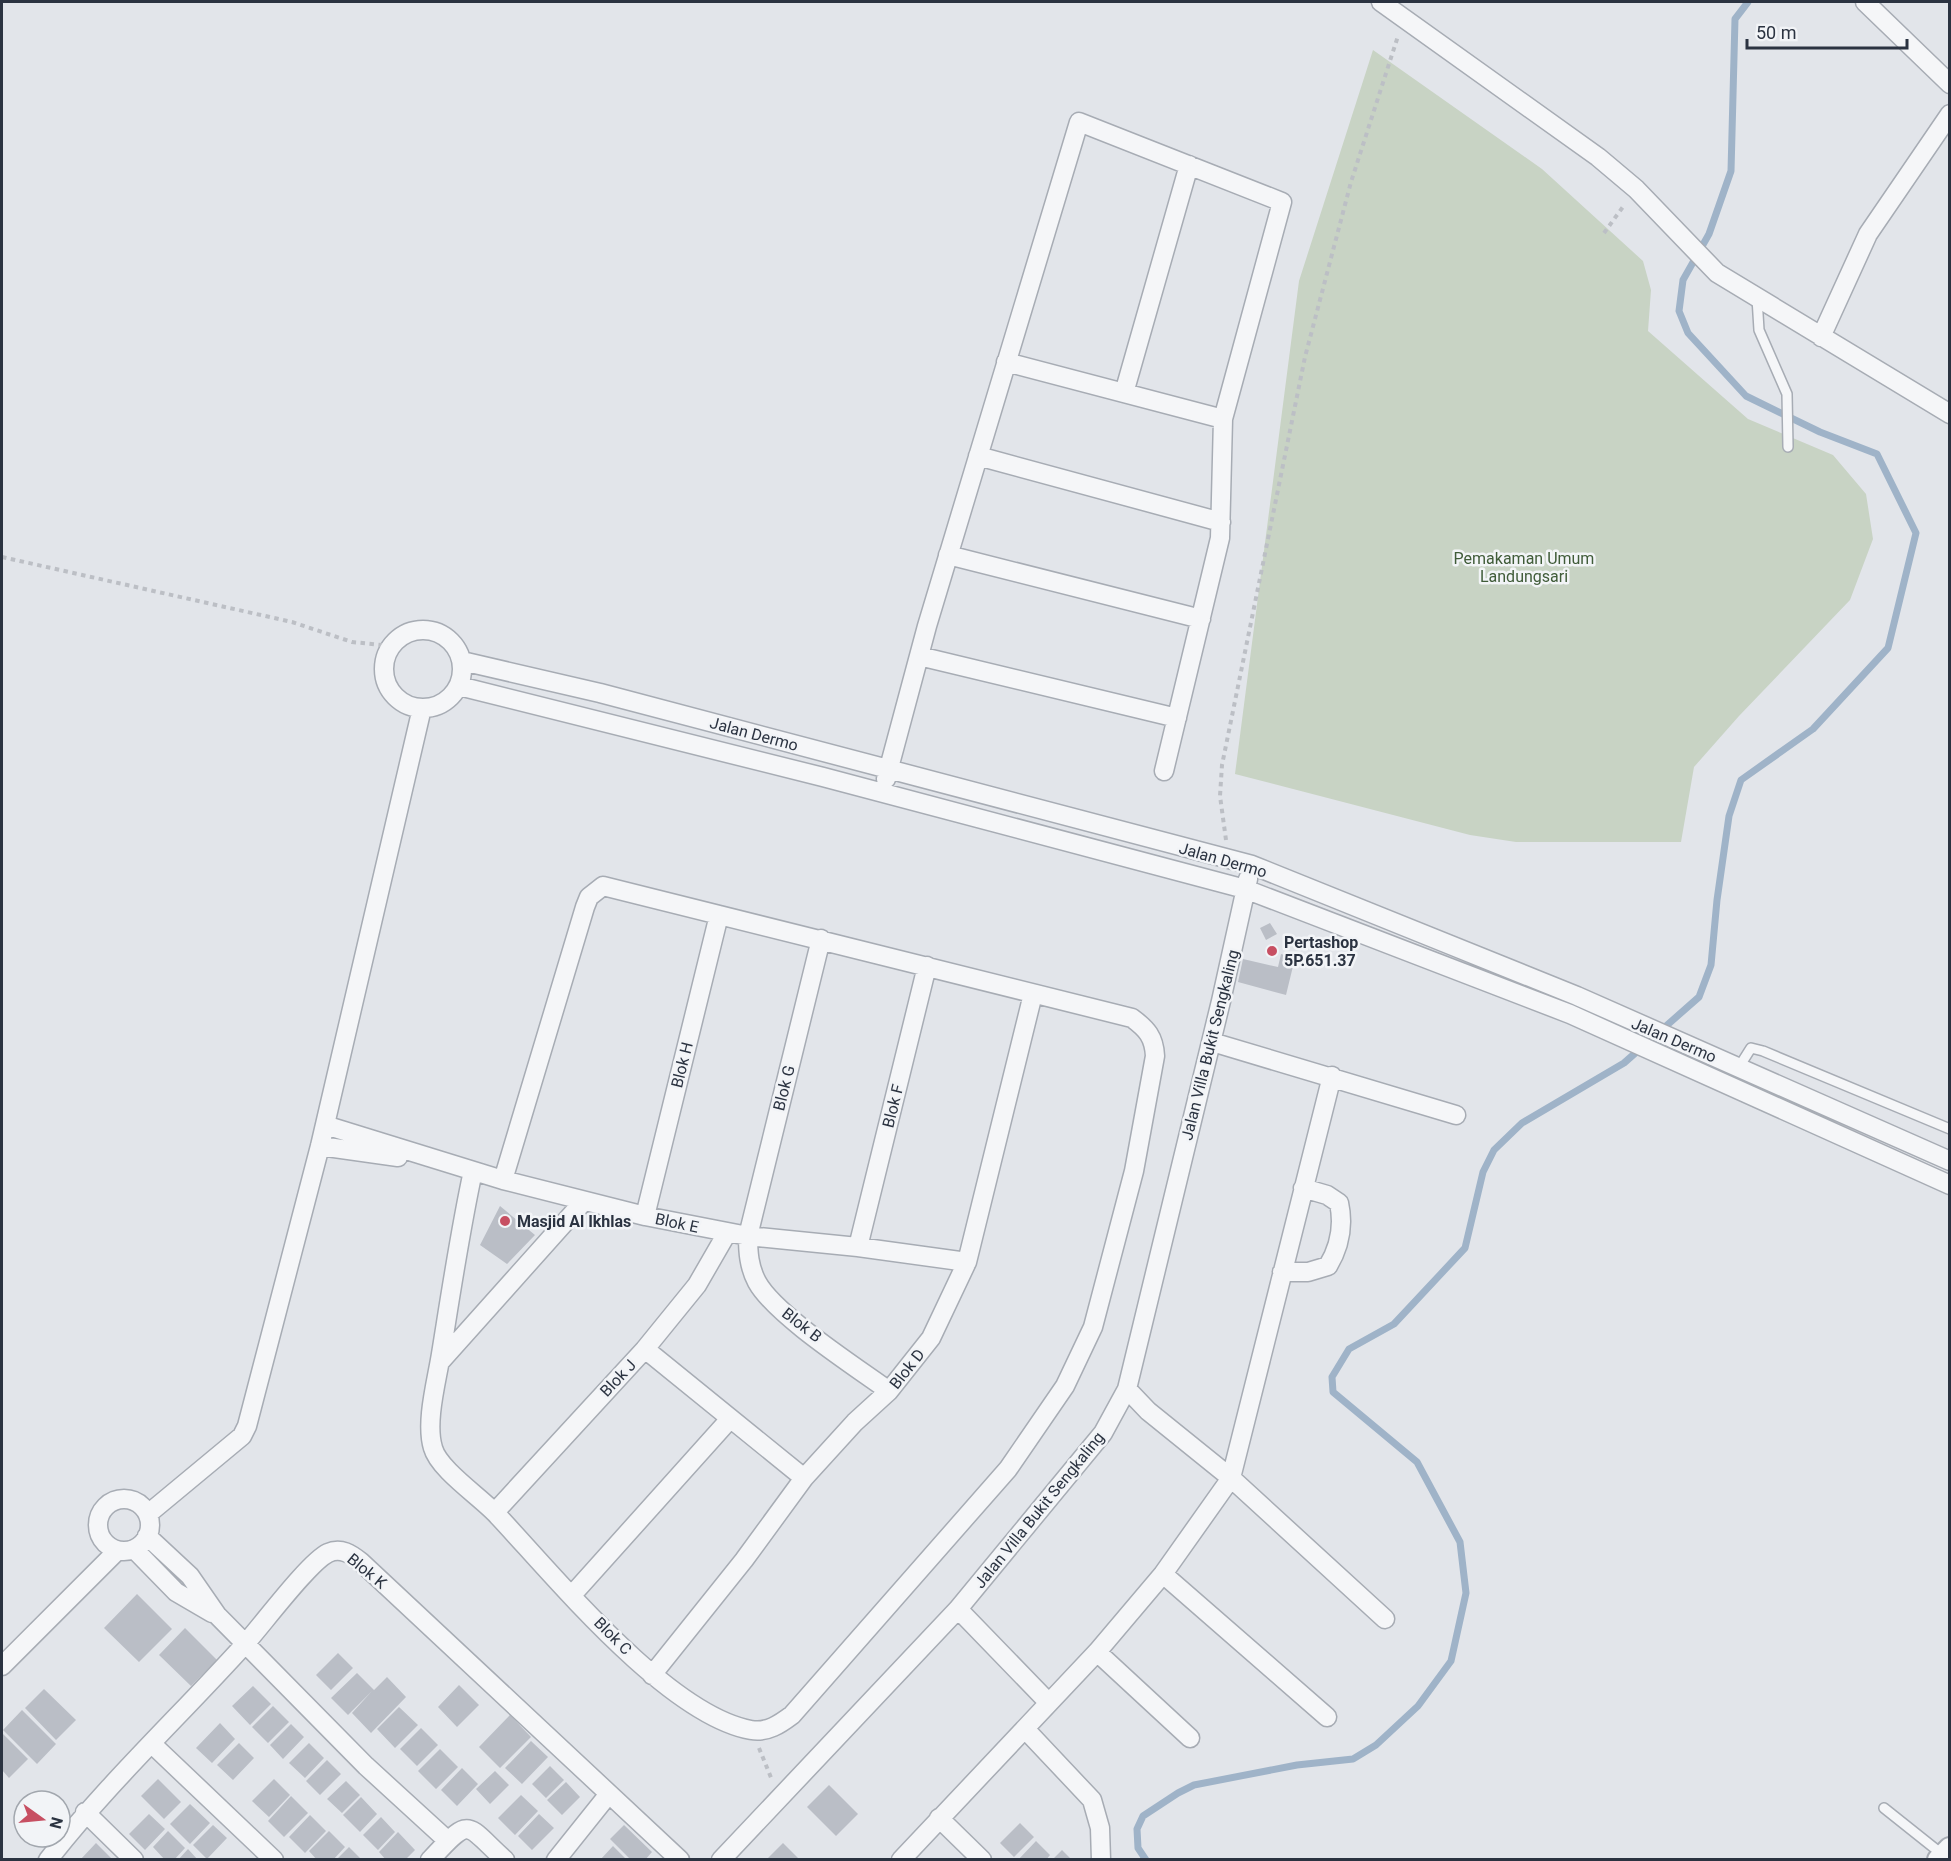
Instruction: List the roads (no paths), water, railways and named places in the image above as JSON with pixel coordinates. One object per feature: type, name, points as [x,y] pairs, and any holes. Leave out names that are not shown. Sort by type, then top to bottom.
[{"type":"street","points":[[1381,2],[1598,157],[1636,189],[1717,273],[1950,414]]},
{"type":"street","points":[[1864,2],[1950,84]]},
{"type":"street","points":[[1826,340],[1868,234],[1950,114]]},
{"type":"street","points":[[882,793],[948,555],[1079,122],[1282,202],[1223,419],[1220,538],[1164,771]]},
{"type":"street","points":[[1124,393],[1189,165]]},
{"type":"street","points":[[1006,362],[1223,419]]},
{"type":"street","points":[[978,456],[1221,522]]},
{"type":"street","points":[[948,555],[1201,619]]},
{"type":"street","points":[[425,630],[438,632],[457,649],[462,661],[459,686],[444,702],[422,708],[400,700],[386,681],[384,669],[392,646],[401,637],[412,632],[425,630]]},
{"type":"street","points":[[919,656],[1177,718]]},
{"type":"street","name":"Jalan Dermo","points":[[462,661],[600,693],[1252,865],[1577,996],[1607,1022],[1694,1048],[1942,1159]]},
{"type":"street","points":[[459,686],[822,777],[1245,889],[1570,1014],[1607,1022],[1684,1066],[1950,1185]]},
{"type":"street","points":[[148,1514],[242,1436],[247,1426],[320,1146],[422,708]]},
{"type":"street","points":[[822,777],[830,754]]},
{"type":"street","name":"Jalan Villa Bukit Sengkaling","points":[[721,1860],[958,1609],[1103,1433],[1127,1389],[1212,1042],[1252,865]]},
{"type":"street","points":[[503,1180],[589,897],[603,886],[1033,994]]},
{"type":"street","name":"Blok H","points":[[645,1216],[719,915]]},
{"type":"street","name":"Blok G","points":[[748,1236],[821,939]]},
{"type":"street","name":"Blok F","points":[[858,1247],[927,966]]},
{"type":"street","name":"Blok D","points":[[652,1675],[744,1560],[804,1478],[855,1422],[890,1392],[931,1338],[967,1262],[1033,994]]},
{"type":"street","name":"Blok C","points":[[473,1171],[440,1362],[430,1434],[433,1450],[440,1461],[495,1512],[572,1595],[652,1675],[698,1708],[752,1730],[772,1729],[792,1716],[1008,1469],[1065,1386],[1093,1327],[1134,1170],[1155,1056],[1154,1042],[1147,1029],[1132,1018],[1033,994]]},
{"type":"street","points":[[1570,1014],[1577,996]]},
{"type":"street","points":[[1212,1042],[1332,1076],[1456,1115]]},
{"type":"street","points":[[1722,1082],[1735,1065]]},
{"type":"street","points":[[901,1860],[1026,1730],[1097,1652],[1163,1574],[1231,1478],[1332,1076]]},
{"type":"street","name":"Blok E","points":[[325,1125],[503,1180],[645,1216],[727,1233],[858,1247],[967,1262]]},
{"type":"street","points":[[320,1146],[381,1154],[473,1171]]},
{"type":"street","points":[[1926,1175],[1942,1159]]},
{"type":"street","points":[[1282,1272],[1308,1272],[1328,1266],[1337,1250],[1342,1220],[1339,1203],[1327,1195],[1304,1188]]},
{"type":"street","points":[[440,1362],[583,1202]]},
{"type":"street","name":"Blok J","points":[[495,1512],[645,1350],[698,1285],[727,1233]]},
{"type":"street","name":"Blok B","points":[[748,1236],[748,1260],[757,1282],[776,1305],[890,1392]]},
{"type":"street","points":[[645,1350],[729,1420],[804,1478]]},
{"type":"street","points":[[1127,1389],[1148,1411],[1231,1478],[1385,1618]]},
{"type":"street","points":[[572,1595],[729,1420]]},
{"type":"street","points":[[2,1666],[125,1550],[147,1536],[150,1530],[148,1514],[143,1507],[129,1498],[112,1501],[100,1513],[98,1528],[103,1542],[125,1550],[176,1592],[216,1615]]},
{"type":"street","points":[[147,1536],[190,1576],[216,1615],[366,1766],[448,1841]]},
{"type":"street","name":"Blok K","points":[[48,1860],[85,1812],[152,1744],[319,1559],[339,1550],[351,1554],[680,1860]]},
{"type":"street","points":[[1163,1574],[1328,1718]]},
{"type":"street","points":[[958,1609],[1049,1703]]},
{"type":"street","points":[[1097,1652],[1190,1738]]},
{"type":"street","points":[[1026,1730],[1092,1800],[1100,1828],[1101,1860]]},
{"type":"street","points":[[152,1744],[274,1860]]},
{"type":"street","points":[[558,1858],[608,1795]]},
{"type":"street","points":[[85,1812],[134,1860]]},
{"type":"street","points":[[939,1818],[982,1860]]},
{"type":"street","points":[[430,1860],[458,1832],[467,1828],[477,1831],[505,1860]]},
{"type":"lane","points":[[1757,298],[1759,330],[1787,394],[1788,447]]},
{"type":"lane","points":[[1735,1065],[1751,1048],[1763,1051],[1950,1129]]},
{"type":"lane","points":[[1884,1808],[1945,1856]]},
{"type":"waterway","points":[[1146,1860],[1138,1848],[1137,1829],[1143,1816],[1178,1793],[1194,1785],[1297,1765],[1353,1759],[1376,1745],[1418,1706],[1451,1661],[1466,1593],[1460,1542],[1417,1462],[1333,1392],[1332,1377],[1349,1349],[1394,1324],[1465,1248],[1483,1172],[1494,1150],[1522,1123],[1624,1063],[1699,997],[1711,965],[1717,900],[1729,816],[1741,780],[1813,729],[1888,648],[1916,533],[1877,454],[1820,432],[1746,396],[1688,333],[1679,311],[1683,280],[1709,234],[1731,171],[1735,19],[1748,2]]},
{"type":"place","name":"Pertashop 5P.651.37","points":[[1272,951]]},
{"type":"place","name":"Masjid Al Ikhlas","points":[[505,1221]]},
{"type":"park label","name":"Pemakaman Umum Landungsari","points":[[1524,567]]}]
